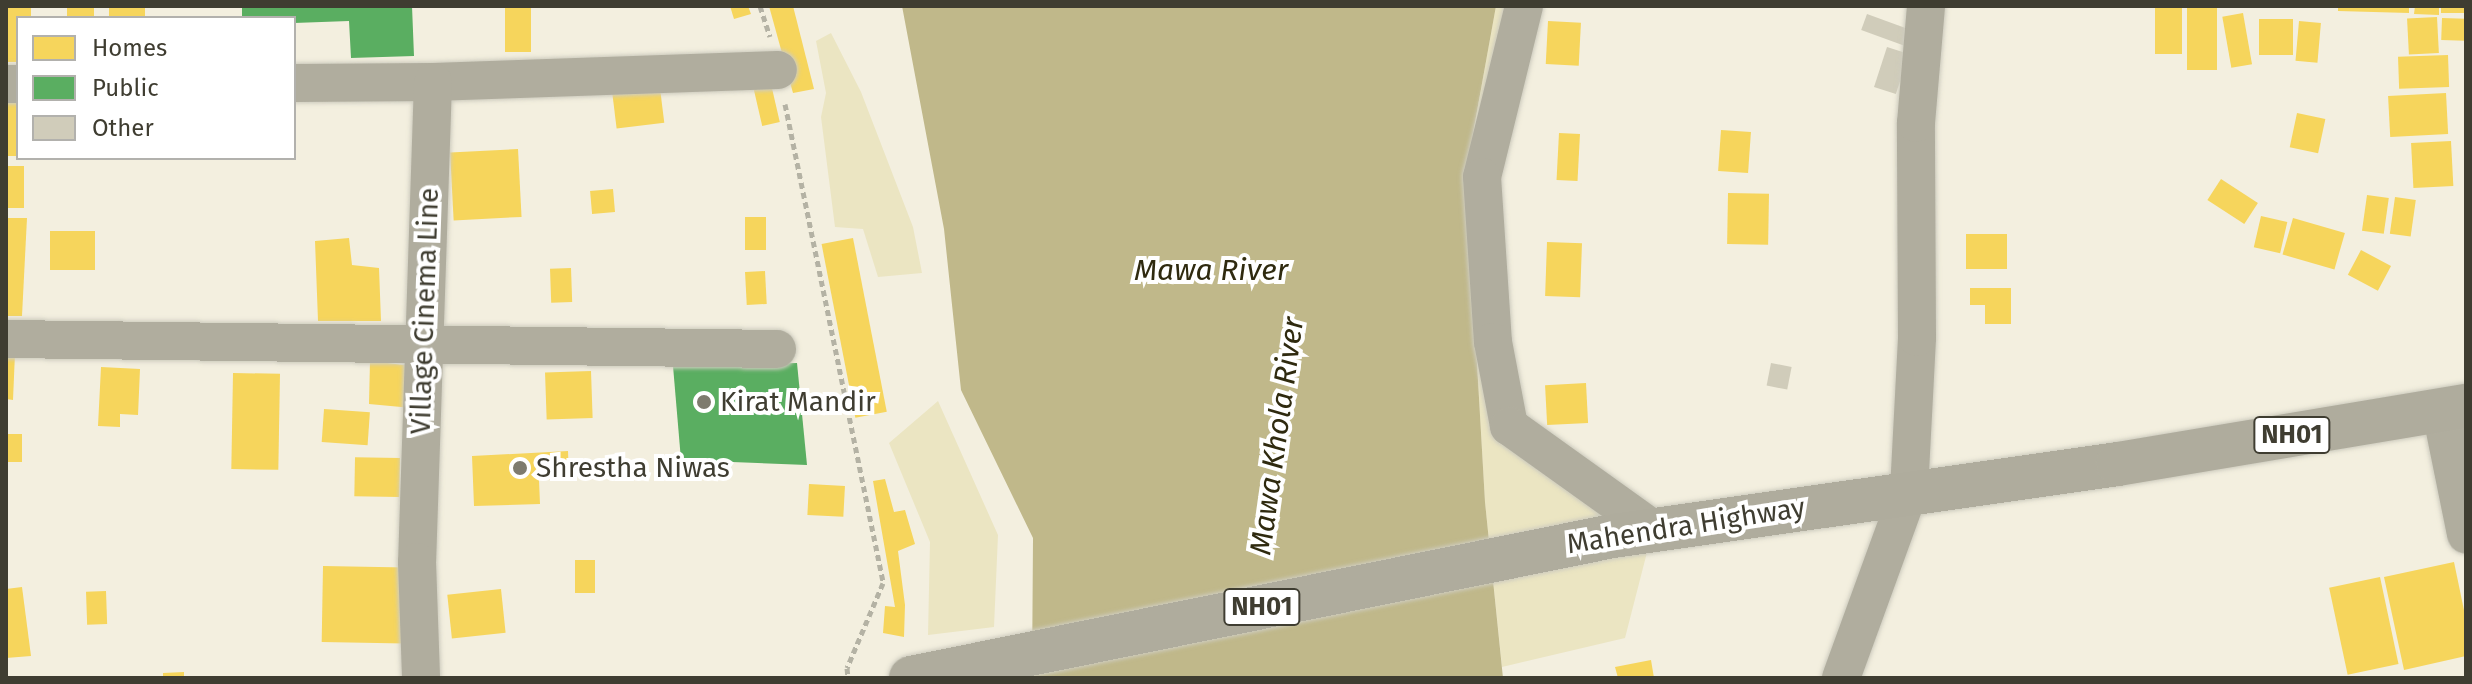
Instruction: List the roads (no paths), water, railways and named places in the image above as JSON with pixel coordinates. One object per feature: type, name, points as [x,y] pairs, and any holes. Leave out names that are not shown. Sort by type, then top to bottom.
[{"type":"highway","name":"Mahendra Highway","points":[[911,678],[1633,532],[2118,464],[2453,408]]},
{"type":"street","points":[[1524,6],[1482,177],[1493,342],[1509,426],[1633,532]]},
{"type":"street","points":[[1841,678],[1909,491],[1917,337],[1916,123],[1926,6]]},
{"type":"street","points":[[296,83],[433,82],[778,70]]},
{"type":"street","name":"Village Cinema Line","points":[[421,678],[417,562],[433,82]]},
{"type":"street","points":[[6,339],[424,348],[777,349]]},
{"type":"street","points":[[2453,408],[2466,534]]},
{"type":"water","name":"Mawa River","points":[[902,6],[1496,6],[1466,172],[1485,502],[1503,678],[1032,678],[1033,538],[961,390],[944,229]]},
{"type":"place","name":"Kirat Mandir","points":[[704,402]]},
{"type":"place","name":"Shrestha Niwas","points":[[520,468]]},
{"type":"water label","name":"Mawa Khola River","points":[[1277,436]]}]
